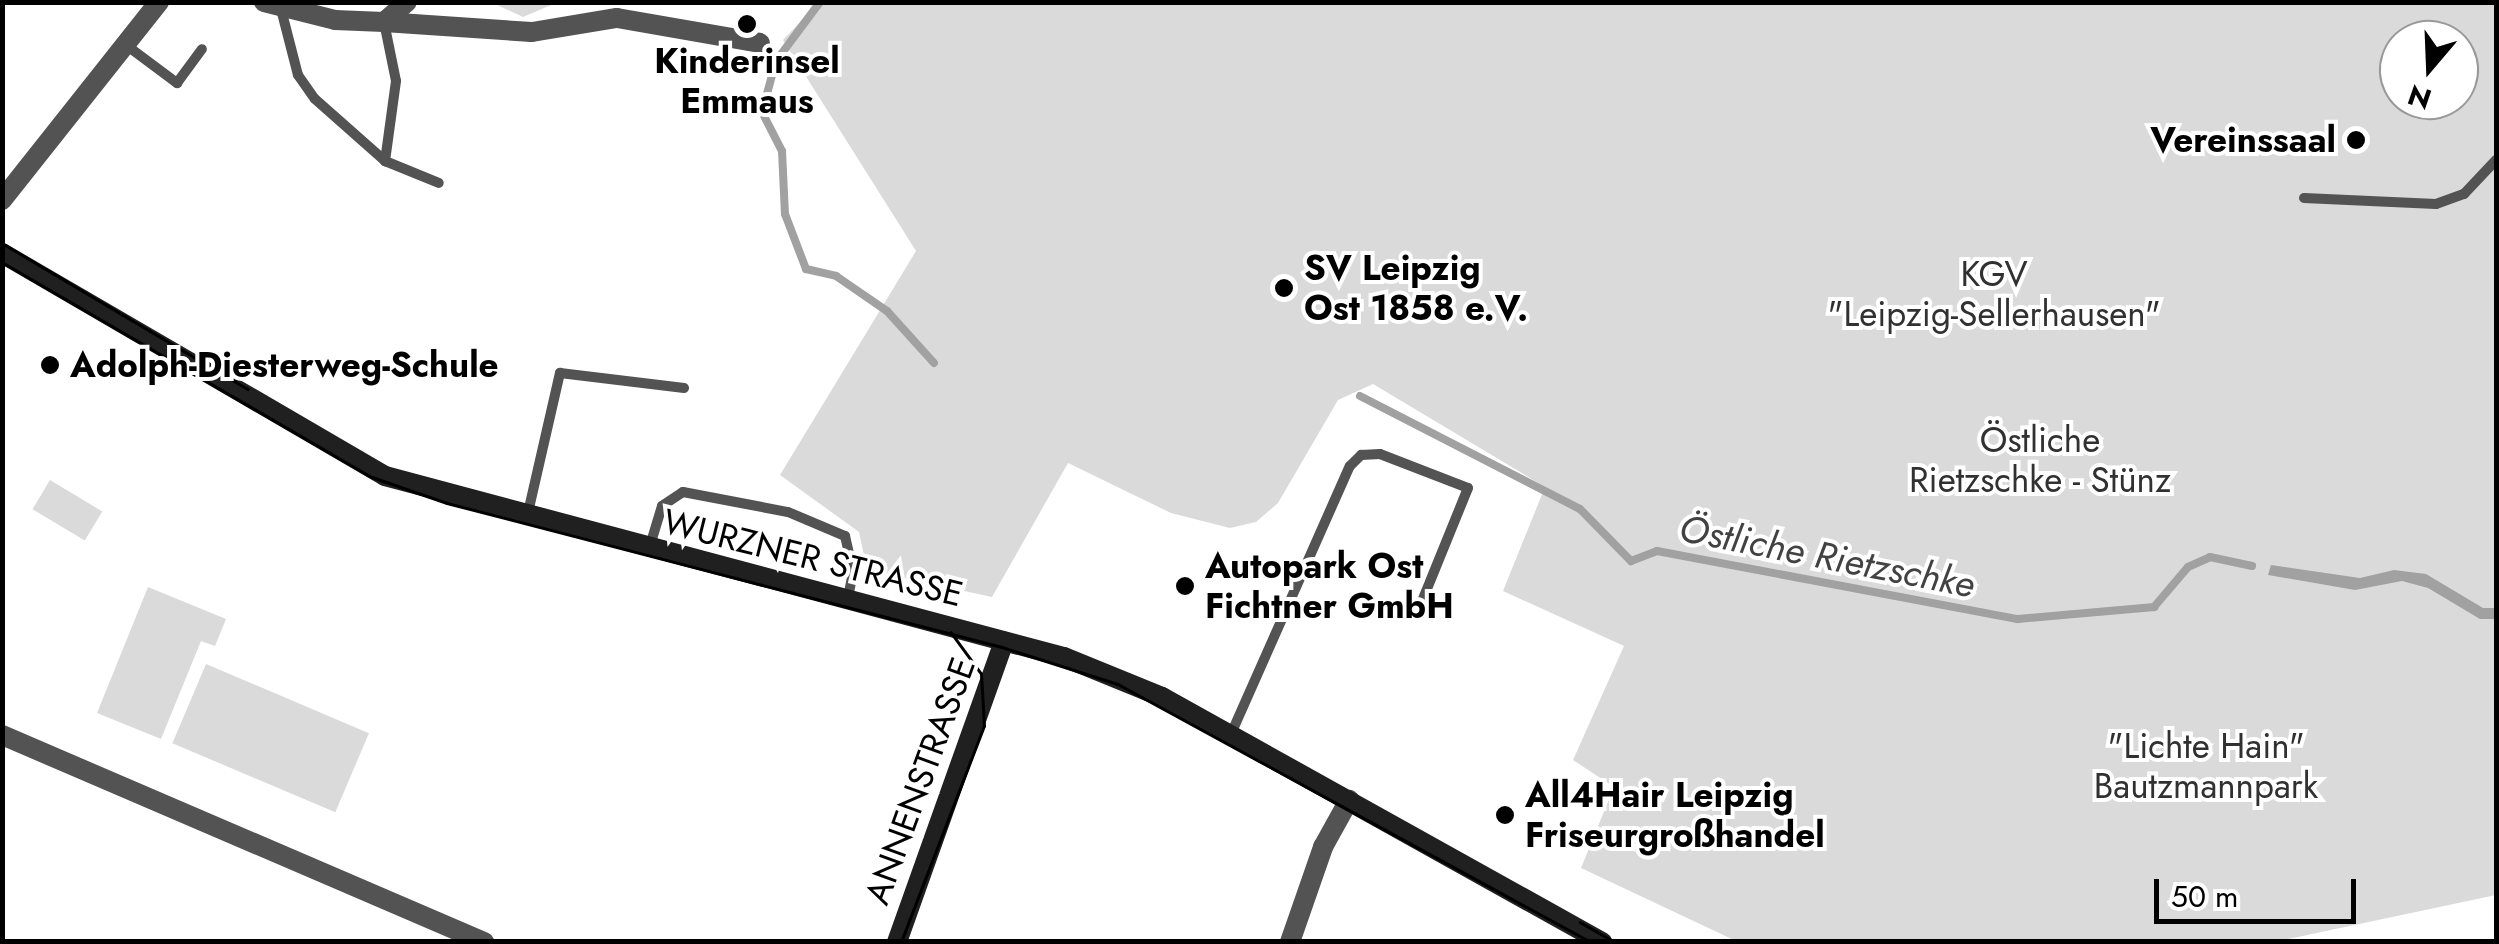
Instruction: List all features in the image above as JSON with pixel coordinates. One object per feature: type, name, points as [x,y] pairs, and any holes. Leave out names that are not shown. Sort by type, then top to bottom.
[{"type":"main road","name":"WURZNER STRASSE","points":[[2,253],[364,466],[418,489],[1004,642],[1149,691],[1602,942]]},
{"type":"main road","name":"ANNENSTRASSE","points":[[897,942],[1004,642]]},
{"type":"street","points":[[2,200],[159,2]]},
{"type":"street","points":[[384,22],[406,2]]},
{"type":"street","points":[[272,6],[384,22],[532,32],[614,10],[760,43]]},
{"type":"street","points":[[2,735],[484,942]]},
{"type":"street","points":[[1290,942],[1323,847],[1349,800]]},
{"type":"lane","points":[[272,6],[298,75],[315,100],[385,161],[439,183]]},
{"type":"lane","points":[[384,22],[396,81],[385,161]]},
{"type":"lane","points":[[126,44],[176,83],[202,49]]},
{"type":"lane","points":[[2304,198],[2436,204],[2464,194],[2496,160]]},
{"type":"lane","points":[[527,518],[560,373],[684,388]]},
{"type":"lane","points":[[1231,734],[1350,466],[1361,454],[1380,454],[1468,488],[1420,606]]},
{"type":"lane","points":[[649,550],[662,506],[683,492],[788,512],[845,536],[854,572],[847,602]]},
{"type":"green space","points":[[493,3],[556,3],[523,17]]},
{"type":"green space","name":"Östliche Rietzschke - Stünz","points":[[818,3],[2496,3],[2496,895],[2279,941],[1736,941],[1581,868],[1614,787],[1573,760],[1624,646],[1503,591],[1545,487],[1373,384],[1338,400],[1278,503],[1256,522],[1230,528],[1171,513],[1068,463],[992,597],[867,570],[859,532],[780,475],[916,251],[783,40]]},
{"type":"green space","points":[[50,480],[102,511],[85,541],[32,509]]},
{"type":"green space","points":[[148,587],[226,619],[215,646],[201,641],[161,739],[97,713]]},
{"type":"green space","points":[[206,664],[369,733],[335,812],[172,743]]},
{"type":"shaded area","points":[[2271,565],[2360,578],[2394,570],[2426,574],[2483,608],[2496,608],[2496,619],[2480,619],[2428,588],[2402,581],[2355,590],[2268,575]]},
{"type":"waterway","name":"Östliche Rietzschke","points":[[820,2],[776,61],[762,112],[782,151],[785,214],[806,269],[836,276],[887,311],[934,363]]},
{"type":"waterway","name":"Östliche Rietzschke","points":[[1360,396],[1580,509],[1631,561],[1657,551],[2018,619],[2154,607],[2188,567],[2210,557],[2252,566]]},
{"type":"tram line","points":[[2,243],[248,389]]},
{"type":"tram line","points":[[2,262],[372,477],[447,503],[1002,647],[1118,684],[1591,942]]},
{"type":"tram line","points":[[901,942],[984,726],[981,674],[951,633]]},
{"type":"tram line","points":[[1580,922],[1615,942]]},
{"type":"place","name":"Kinderinsel Emmaus","points":[[747,24]]},
{"type":"place","name":"Vereinssaal","points":[[2356,140]]},
{"type":"place","name":"SV Leipzig Ost 1858 e.V.","points":[[1284,288]]},
{"type":"place","name":"Adolph-Diesterweg-Schule","points":[[50,365]]},
{"type":"place","name":"Autopark Ost Fichtner GmbH","points":[[1185,586]]},
{"type":"place","name":"All4Hair Leipzig Friseurgroßhandel","points":[[1505,815]]},
{"type":"park label","name":"KGV \"Leipzig-Sellerhausen\"","points":[[1994,294]]},
{"type":"park label","name":"\"Lichte Hain\" Bautzmannpark","points":[[2206,766]]}]
